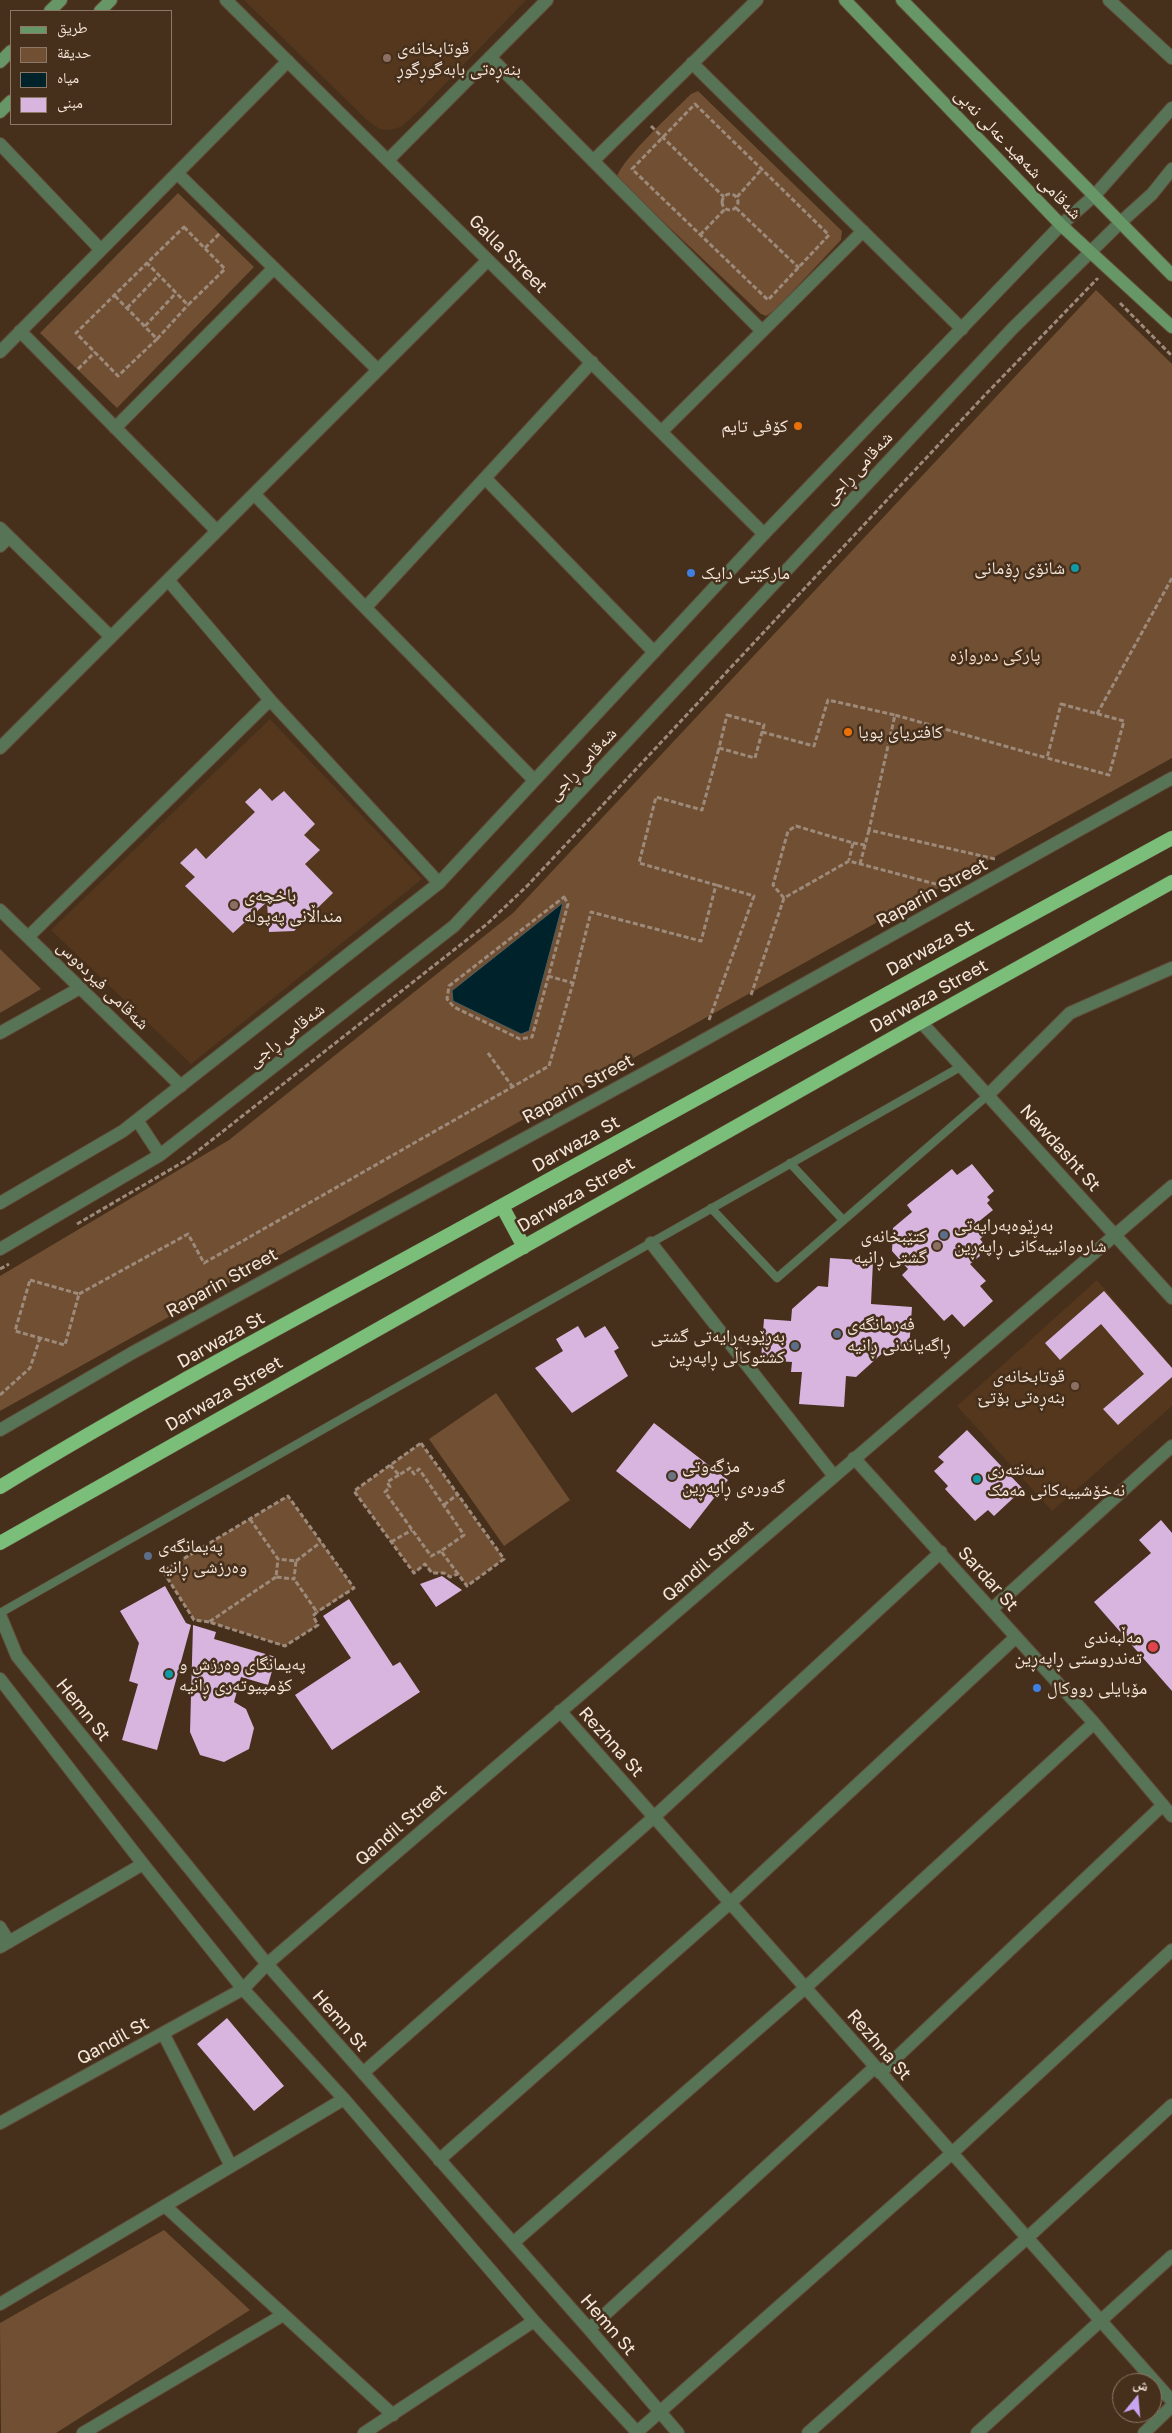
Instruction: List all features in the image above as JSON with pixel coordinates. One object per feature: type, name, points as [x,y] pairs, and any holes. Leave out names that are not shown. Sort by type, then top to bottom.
[{"type":"highway","name":"Darwaza St","points":[[0,1487],[83,1438],[902,985],[1172,838]]},
{"type":"highway","name":"Darwaza Street","points":[[0,1542],[1172,882]]},
{"type":"highway","points":[[502,1206],[524,1247]]},
{"type":"main road","points":[[51,10],[61,0]]},
{"type":"main road","points":[[101,10],[111,0]]},
{"type":"main road","name":"شەقامی شەهید عەلی نەبی","points":[[845,0],[1062,225],[1172,328]]},
{"type":"main road","name":"شەقامی شەهید عەلی نەبی","points":[[902,0],[1096,195],[1172,275]]},
{"type":"main road","points":[[0,62],[10,52]]},
{"type":"main road","points":[[0,112],[10,102]]},
{"type":"street","name":"Galla Street","points":[[226,0],[764,534]]},
{"type":"street","points":[[388,160],[547,0]]},
{"type":"street","points":[[593,161],[757,0]]},
{"type":"street","points":[[1109,0],[1172,58]]},
{"type":"street","points":[[490,57],[762,331]]},
{"type":"street","points":[[0,352],[288,61]]},
{"type":"street","points":[[692,63],[962,329]]},
{"type":"street","points":[[1096,195],[1172,108]]},
{"type":"street","points":[[0,144],[101,250]]},
{"type":"street","points":[[1121,222],[1152,194],[1172,169]]},
{"type":"street","points":[[177,173],[378,370]]},
{"type":"street","name":"شەقامی ڕاجی","points":[[0,1203],[123,1130],[439,883],[764,534],[1062,225],[1096,195]]},
{"type":"street","name":"شەقامی ڕاجی","points":[[0,1249],[160,1155],[454,926],[1013,328],[1121,222]]},
{"type":"street","points":[[662,431],[863,231]]},
{"type":"street","points":[[0,748],[488,260]]},
{"type":"street","points":[[115,428],[274,268]]},
{"type":"street","points":[[20,331],[217,531]]},
{"type":"street","points":[[366,607],[592,362]]},
{"type":"street","points":[[485,478],[654,652]]},
{"type":"street","points":[[254,494],[534,780]]},
{"type":"street","points":[[0,528],[5,542],[112,637]]},
{"type":"street","points":[[168,580],[270,700],[439,883]]},
{"type":"street","points":[[28,937],[270,700]]},
{"type":"street","name":"Raparin Street","points":[[0,1430],[132,1353],[670,1059],[1172,778]]},
{"type":"street","name":"شەقامی فیردەوس","points":[[0,910],[181,1086]]},
{"type":"street","points":[[988,1095],[1070,1013],[1172,968]]},
{"type":"street","points":[[0,1033],[80,988]]},
{"type":"street","name":"Nawdasht St","points":[[921,1022],[1172,1298]]},
{"type":"street","points":[[136,1120],[160,1155]]},
{"type":"street","name":"Qandil Street","points":[[243,1989],[266,1964],[1172,1186]]},
{"type":"street","points":[[651,1243],[834,1476]]},
{"type":"street","points":[[992,1608],[1172,1446]]},
{"type":"street","name":"Sardar St","points":[[854,1458],[1094,1722],[1172,1816]]},
{"type":"street","points":[[363,2073],[654,1817],[941,1552]]},
{"type":"street","name":"Hemn St","points":[[0,1614],[17,1656],[266,1964],[589,2329],[678,2433]]},
{"type":"street","points":[[439,2160],[730,1903],[1016,1636]]},
{"type":"street","points":[[0,1679],[143,1864],[243,1989],[344,2099],[534,2321],[637,2433],[951,2154],[1172,1950]]},
{"type":"street","name":"Rezhna St","points":[[560,1711],[1172,2401]]},
{"type":"street","points":[[513,2243],[805,1988],[1094,1722]]},
{"type":"street","points":[[589,2329],[877,2070],[1163,1805]]},
{"type":"street","points":[[0,1927],[5,1944],[143,1864]]},
{"type":"street","name":"Qandil St","points":[[0,2123],[243,1989]]},
{"type":"street","points":[[163,2033],[231,2166]]},
{"type":"street","points":[[0,2304],[344,2099]]},
{"type":"street","points":[[808,2433],[1027,2238],[1172,2105]]},
{"type":"street","points":[[165,2206],[394,2415]]},
{"type":"street","points":[[977,2433],[1172,2256]]},
{"type":"street","points":[[83,2433],[283,2315]]},
{"type":"street","points":[[364,2433],[534,2321]]},
{"type":"street","points":[[1144,2433],[1172,2406]]},
{"type":"lane","points":[[0,1614],[962,1066]]},
{"type":"lane","points":[[711,1208],[777,1278],[988,1095]]},
{"type":"lane","points":[[790,1164],[843,1220]]},
{"type":"path","points":[[695,104],[829,235],[768,300],[632,169],[663,138],[695,104]]},
{"type":"path","points":[[640,115],[724,197]]},
{"type":"path","points":[[736,208],[738,204],[737,197],[761,170]]},
{"type":"path","points":[[725,209],[722,203],[724,197],[731,194],[737,197]]},
{"type":"path","points":[[736,208],[799,268]]},
{"type":"path","points":[[725,209],[731,210],[736,208]]},
{"type":"path","points":[[700,235],[725,209]]},
{"type":"path","points":[[184,227],[225,269],[118,376],[76,333],[115,296],[184,227]]},
{"type":"path","points":[[147,263],[188,304]]},
{"type":"path","points":[[127,308],[159,275]]},
{"type":"path","points":[[1096,279],[1103,286]]},
{"type":"path","points":[[145,326],[176,293]]},
{"type":"path","points":[[115,296],[157,339]]},
{"type":"path","points":[[1117,300],[1172,356]]},
{"type":"path","points":[[68,380],[95,352]]},
{"type":"path","points":[[1097,714],[1172,578]]},
{"type":"path","points":[[762,732],[814,746],[828,700],[895,715],[1046,758],[1110,775],[1124,721],[1061,704],[1046,758]]},
{"type":"path","points":[[707,1024],[754,896],[639,862],[656,797],[702,810],[727,715],[764,725],[755,758],[719,748]]},
{"type":"path","points":[[860,864],[895,715]]},
{"type":"path","points":[[784,898],[773,885],[788,831],[796,826],[865,845]]},
{"type":"path","points":[[869,830],[1002,860]]},
{"type":"path","points":[[849,861],[853,843]]},
{"type":"path","points":[[750,999],[784,898],[849,861],[953,889]]},
{"type":"path","points":[[79,1294],[65,1345],[15,1331],[30,1280],[79,1294],[188,1234],[204,1263],[549,1066],[574,983],[591,912],[701,941],[716,885]]},
{"type":"path","points":[[564,897],[568,904],[548,976],[532,1037],[520,1038],[454,1007],[447,999],[449,986],[564,897]]},
{"type":"path","points":[[548,976],[574,983]]},
{"type":"path","points":[[488,1053],[512,1086]]},
{"type":"path","points":[[76,1225],[185,1161]]},
{"type":"path","points":[[0,1269],[17,1259]]},
{"type":"path","points":[[0,1395],[30,1368],[40,1338]]},
{"type":"path","points":[[441,1551],[458,1574],[466,1586],[504,1559],[421,1443],[354,1491],[414,1572],[425,1564],[432,1573],[444,1573],[450,1577],[458,1574]]},
{"type":"path","points":[[390,1465],[399,1475]]},
{"type":"path","points":[[410,1468],[414,1474],[419,1470],[444,1505],[464,1535],[441,1551],[430,1556],[386,1492],[390,1488],[387,1482],[410,1468]]},
{"type":"path","points":[[444,1505],[458,1494]]},
{"type":"path","points":[[288,1496],[354,1588],[312,1616],[318,1625],[285,1646],[209,1622],[194,1620],[163,1571],[250,1519],[288,1496]]},
{"type":"path","points":[[250,1519],[278,1559],[276,1577]]},
{"type":"path","points":[[392,1542],[412,1530]]},
{"type":"path","points":[[278,1559],[296,1561],[321,1542]]},
{"type":"path","points":[[296,1561],[294,1579],[317,1612]]},
{"type":"path","points":[[209,1622],[276,1577],[294,1579]]},
{"type":"shaded area","name":"قوتابخانەی بنەڕەتی بابەگوڕگوڕ","points":[[244,0],[526,0],[420,110],[401,127],[390,130],[379,129],[366,119]]},
{"type":"shaded area","name":"باخچەی منداڵانی پەپولە","points":[[270,719],[422,879],[191,1064],[51,930]]},
{"type":"shaded area","name":"قوتابخانەی بنەڕەتی بۆتێ","points":[[1097,1280],[1172,1367],[1172,1406],[1052,1511],[957,1406]]},
{"type":"green space","points":[[698,91],[842,231],[841,240],[775,310],[766,316],[761,314],[617,178],[627,161],[649,136],[691,94]]},
{"type":"green space","points":[[178,193],[254,267],[117,408],[40,333]]},
{"type":"green space","name":"پارکی دەروازە","points":[[1096,290],[1172,364],[1172,758],[0,1411],[0,1276],[229,1140],[513,913]]},
{"type":"green space","points":[[0,949],[41,989],[0,1013]]},
{"type":"green space","points":[[496,1393],[570,1500],[504,1546],[429,1439]]},
{"type":"green space","points":[[421,1443],[504,1559],[467,1586],[458,1574],[450,1577],[443,1573],[432,1573],[425,1565],[414,1573],[354,1491]]},
{"type":"green space","points":[[288,1496],[354,1588],[313,1616],[318,1625],[285,1646],[209,1622],[194,1620],[163,1571]]},
{"type":"green space","points":[[164,2230],[250,2310],[56,2433],[1,2433],[0,2323]]},
{"type":"water","points":[[563,903],[529,1031],[521,1034],[453,1001],[452,991]]},
{"type":"building","points":[[260,788],[272,801],[284,791],[315,824],[304,835],[320,850],[305,864],[333,893],[294,931],[269,932],[267,902],[233,933],[185,886],[195,877],[180,863],[196,848],[206,859],[255,812],[245,802]]},
{"type":"building","name":"کتێبخانەی گشتی ڕانیە","points":[[972,1164],[994,1191],[987,1197],[990,1200],[987,1203],[993,1210],[977,1223],[986,1234],[980,1239],[984,1244],[978,1249],[980,1256],[970,1264],[986,1281],[980,1286],[993,1301],[964,1327],[952,1314],[944,1321],[902,1275],[908,1269],[892,1251],[893,1228],[912,1212],[907,1205],[952,1169],[957,1175]]},
{"type":"building","name":"فەرمانگەی ڕاگەیاندنی ڕانیە","points":[[830,1258],[873,1261],[871,1304],[912,1307],[909,1349],[888,1348],[856,1377],[846,1376],[844,1407],[799,1404],[802,1372],[791,1372],[792,1362],[761,1360],[764,1319],[791,1321],[792,1309],[818,1286],[828,1287]]},
{"type":"building","points":[[1104,1291],[1172,1368],[1172,1377],[1118,1425],[1103,1409],[1144,1374],[1101,1324],[1060,1360],[1045,1343]]},
{"type":"building","points":[[578,1326],[585,1338],[605,1326],[619,1348],[614,1351],[628,1376],[572,1413],[535,1368],[563,1351],[556,1339]]},
{"type":"building","name":"مزگەوتی گەورەی ڕاپەڕین","points":[[654,1423],[728,1480],[690,1529],[616,1471]]},
{"type":"building","name":"سەنتەری نەخۆشییەکانی مەمک","points":[[967,1430],[1023,1489],[994,1516],[988,1510],[975,1521],[945,1489],[948,1486],[934,1471],[944,1462],[938,1457]]},
{"type":"building","name":"مەڵبەندی تەندروستی ڕاپەڕین","points":[[1161,1520],[1172,1533],[1172,1691],[1094,1602],[1151,1553],[1139,1540]]},
{"type":"building","points":[[442,1576],[462,1590],[436,1607],[420,1584]]},
{"type":"building","points":[[165,1586],[186,1623],[191,1625],[157,1750],[122,1740],[138,1684],[129,1681],[139,1643],[120,1611]]},
{"type":"building","points":[[349,1599],[393,1666],[400,1662],[420,1692],[332,1750],[295,1695],[351,1658],[323,1616]]},
{"type":"building","points":[[193,1625],[216,1632],[214,1639],[276,1657],[268,1685],[241,1677],[234,1702],[246,1709],[254,1728],[249,1749],[224,1762],[200,1755],[190,1732]]},
{"type":"building","points":[[227,2018],[284,2086],[254,2111],[197,2044]]},
{"type":"place","name":"قوتابخانەی بنەڕەتی بابەگوڕگوڕ","points":[[387,58]]},
{"type":"place","name":"کۆفی تایم","points":[[798,426]]},
{"type":"place","name":"شانۆی ڕۆمانی","points":[[1075,568]]},
{"type":"place","name":"مارکێتی دایک","points":[[691,573]]},
{"type":"place","name":"کافتریای پویا","points":[[848,732]]},
{"type":"place","name":"باخچەی منداڵانی پەپولە","points":[[234,905]]},
{"type":"place","name":"بەڕێوەبەرایەتی شارەوانییەکانی ڕاپەڕین","points":[[944,1235]]},
{"type":"place","name":"کتێبخانەی گشتی ڕانیە","points":[[937,1246]]},
{"type":"place","name":"فەرمانگەی ڕاگەیاندنی ڕانیە","points":[[837,1334]]},
{"type":"place","name":"بەڕێوبەرایەتی گشتی کشتوکاڵی ڕاپەڕین","points":[[795,1346]]},
{"type":"place","name":"قوتابخانەی بنەڕەتی بۆتێ","points":[[1075,1386]]},
{"type":"place","name":"مزگەوتی گەورەی ڕاپەڕین","points":[[672,1476]]},
{"type":"place","name":"سەنتەری نەخۆشییەکانی مەمک","points":[[977,1479]]},
{"type":"place","name":"پەیمانگەی وەرزشی ڕانیە","points":[[148,1556]]},
{"type":"place","name":"مەڵبەندی تەندروستی ڕاپەڕین","points":[[1153,1647]]},
{"type":"place","name":"پەیمانگای وەرزش و کۆمپیوتەری ڕانیە","points":[[169,1674]]},
{"type":"place","name":"مۆبایلی رووکال","points":[[1037,1688]]}]
